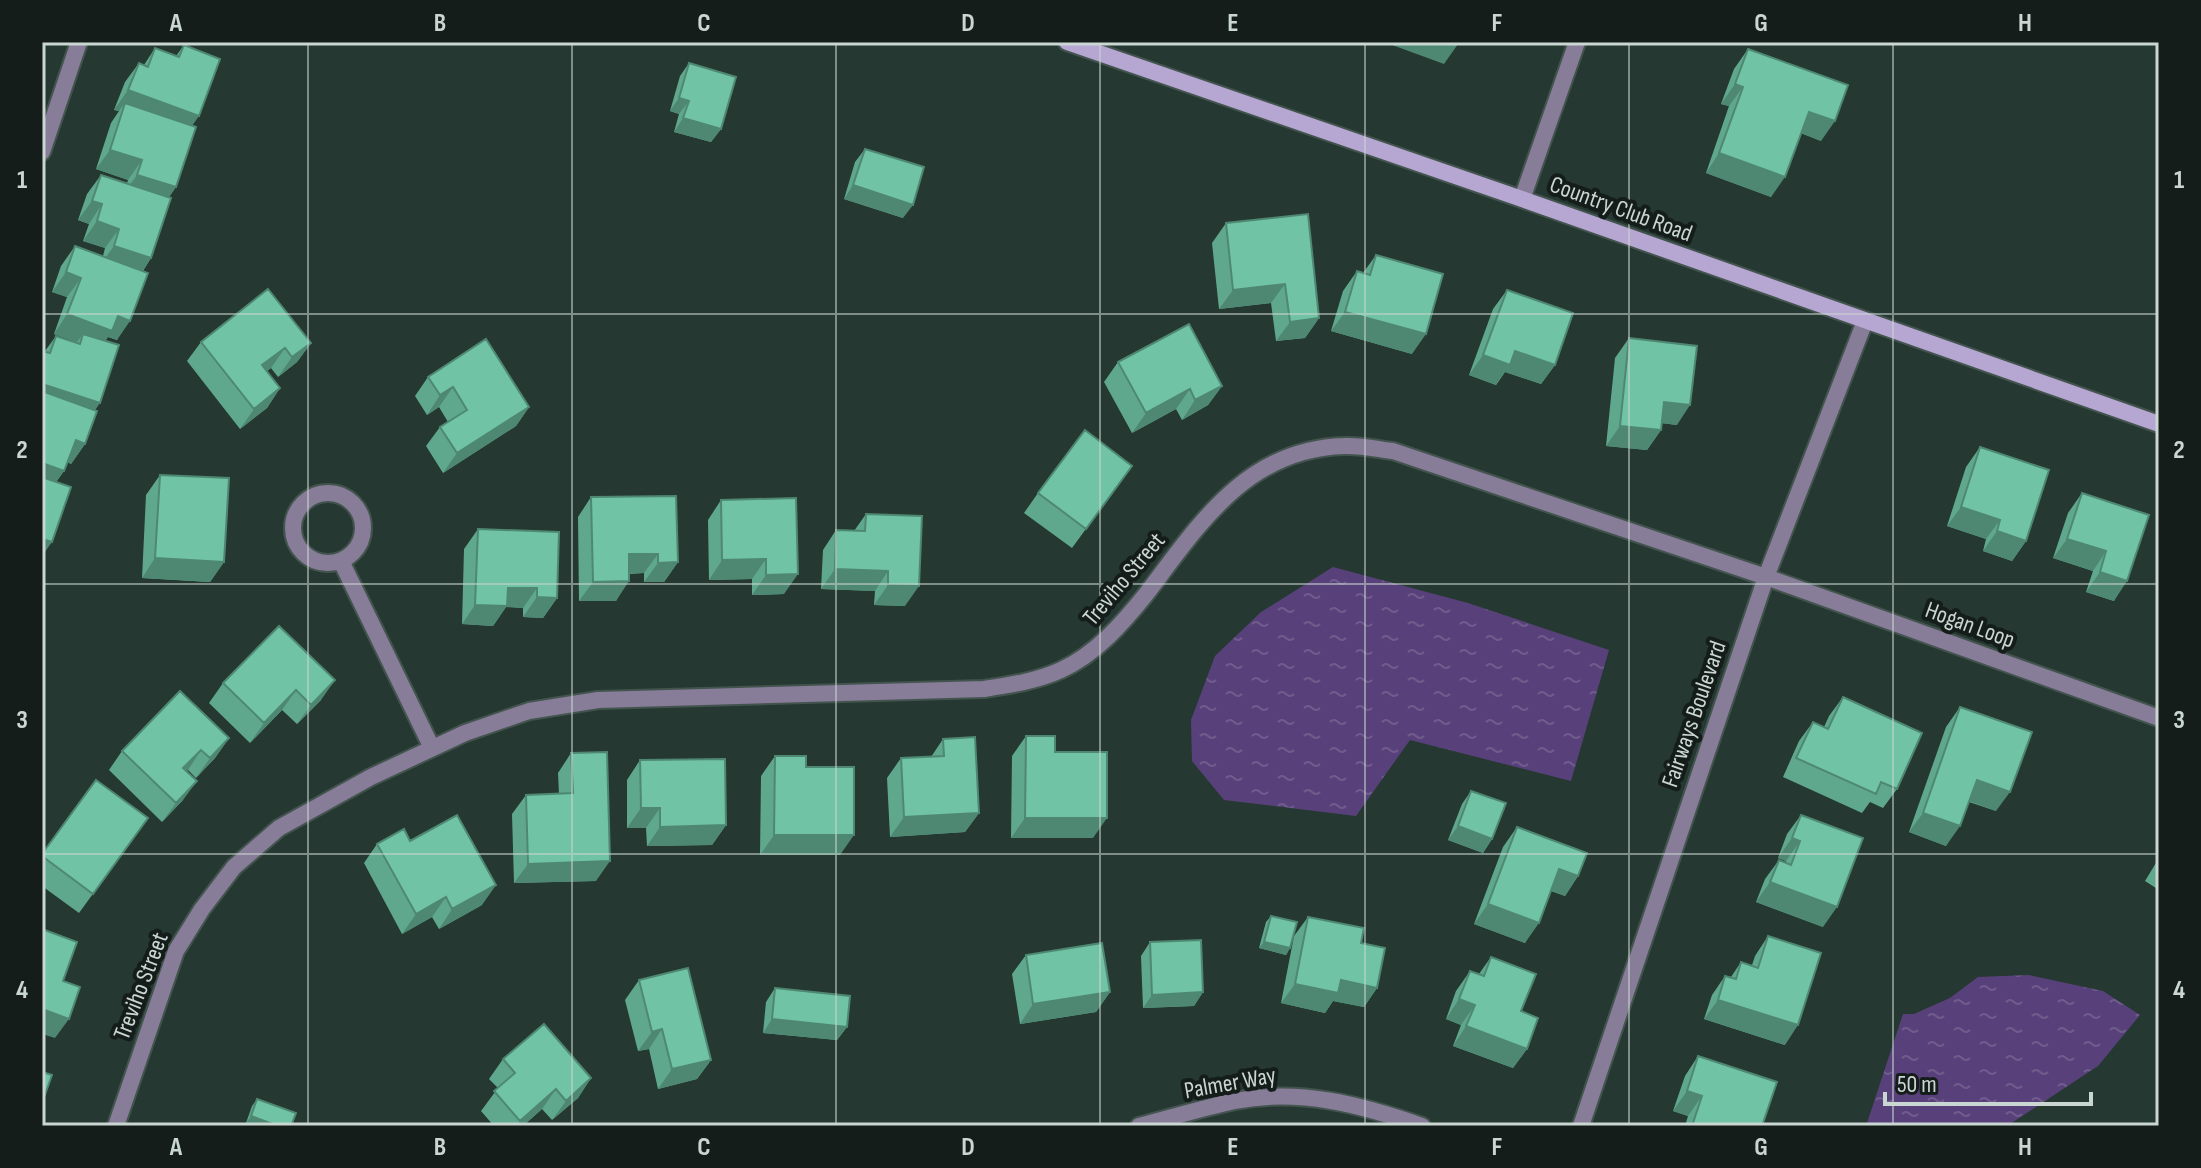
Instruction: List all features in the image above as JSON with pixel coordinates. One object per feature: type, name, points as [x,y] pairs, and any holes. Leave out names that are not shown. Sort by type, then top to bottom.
[{"type":"street","points":[[42,152],[79,42]]},
{"type":"street","name":"Country Club Road","points":[[1067,42],[2159,424]]},
{"type":"street","points":[[1522,199],[1577,42]]},
{"type":"street","name":"Fairways Boulevard","points":[[1581,1126],[1766,577],[1865,321]]},
{"type":"street","name":"Treviho Street","points":[[116,1126],[176,951],[202,909],[234,867],[279,828],[371,777],[432,748],[529,711],[598,700],[984,689],[1024,682],[1062,670],[1100,645],[1129,616],[1203,520],[1240,483],[1276,461],[1314,449],[1347,446],[1393,451],[1766,577]]},
{"type":"street","points":[[332,493],[345,498],[356,506],[362,518],[360,544],[341,561],[327,564],[313,560],[301,551],[295,538],[293,524],[298,511],[307,501],[319,495],[332,493]]},
{"type":"street","points":[[341,561],[432,748]]},
{"type":"street","name":"Hogan Loop","points":[[1766,577],[2159,718]]},
{"type":"street","name":"Palmer Way","points":[[1139,1126],[1237,1101],[1285,1097],[1328,1100],[1382,1112],[1422,1126]]},
{"type":"water","points":[[1333,567],[1468,603],[1609,650],[1571,781],[1410,740],[1356,816],[1224,800],[1192,761],[1191,720],[1215,656],[1261,612]]},
{"type":"water","points":[[2029,975],[2103,991],[2140,1015],[2098,1066],[2007,1126],[1866,1126],[1903,1014],[1914,1014],[1950,998],[1978,977]]},
{"type":"building","points":[[184,45],[220,59],[199,116],[128,90],[139,63],[148,67],[155,48],[179,57]]},
{"type":"building","points":[[1748,49],[1848,85],[1835,121],[1809,112],[1785,177],[1719,153],[1743,87],[1735,84]]},
{"type":"building","points":[[689,63],[736,77],[721,129],[683,118],[689,101],[679,98]]},
{"type":"building","points":[[125,103],[196,127],[176,187],[137,175],[142,160],[110,150]]},
{"type":"building","points":[[865,149],[924,167],[913,205],[853,185]]},
{"type":"building","points":[[101,175],[171,198],[151,258],[114,246],[119,229],[97,221],[102,204],[92,201]]},
{"type":"building","points":[[1308,214],[1319,318],[1290,322],[1285,284],[1233,290],[1226,223]]},
{"type":"building","points":[[75,246],[148,273],[130,321],[118,316],[112,331],[67,314],[81,278],[66,272]]},
{"type":"building","points":[[1376,255],[1443,274],[1426,334],[1345,312],[1357,271],[1370,275]]},
{"type":"building","points":[[268,289],[311,343],[292,357],[285,348],[262,365],[280,388],[254,409],[201,342]]},
{"type":"building","points":[[1507,290],[1573,313],[1555,365],[1515,351],[1510,365],[1483,355]]},
{"type":"building","points":[[1189,324],[1222,386],[1195,400],[1190,389],[1146,413],[1118,362]]},
{"type":"building","points":[[83,334],[119,345],[100,403],[42,384],[42,351],[50,353],[56,336],[80,344]]},
{"type":"building","points":[[1629,338],[1697,346],[1690,405],[1664,402],[1661,430],[1620,426]]},
{"type":"building","points":[[486,339],[529,407],[457,453],[440,427],[467,410],[453,387],[440,395],[428,377]]},
{"type":"building","points":[[42,391],[97,411],[85,444],[76,440],[64,471],[42,463]]},
{"type":"building","points":[[1085,430],[1132,466],[1086,529],[1038,493]]},
{"type":"building","points":[[1980,447],[2049,470],[2026,541],[1997,531],[2000,520],[1961,507]]},
{"type":"building","points":[[160,475],[229,478],[224,562],[155,558]]},
{"type":"building","points":[[42,477],[71,487],[52,542],[42,539]]},
{"type":"building","points":[[2082,493],[2149,515],[2127,581],[2100,572],[2106,551],[2067,539]]},
{"type":"building","points":[[676,496],[678,562],[658,563],[658,554],[629,554],[629,581],[593,582],[591,497]]},
{"type":"building","points":[[796,498],[798,574],[766,575],[766,559],[722,560],[721,500]]},
{"type":"building","points":[[866,514],[922,516],[919,586],[888,585],[888,571],[835,569],[836,530],[865,531]]},
{"type":"building","points":[[478,529],[559,532],[557,598],[537,597],[537,588],[508,588],[507,606],[475,605]]},
{"type":"building","points":[[279,626],[335,680],[311,705],[296,690],[264,723],[223,683]]},
{"type":"building","points":[[180,691],[229,738],[210,758],[201,750],[183,768],[197,781],[176,803],[122,751]]},
{"type":"building","points":[[1843,697],[1922,733],[1897,789],[1881,782],[1876,794],[1796,758],[1813,722],[1828,729]]},
{"type":"building","points":[[1960,707],[2032,732],[2010,792],[1977,780],[1960,826],[1923,813]]},
{"type":"building","points":[[1026,736],[1055,736],[1055,752],[1107,752],[1107,818],[1025,818]]},
{"type":"building","points":[[975,737],[979,813],[904,817],[901,758],[944,756],[943,739]]},
{"type":"building","points":[[607,752],[610,861],[528,864],[526,795],[573,793],[571,753]]},
{"type":"building","points":[[775,756],[806,756],[806,767],[854,767],[854,835],[774,835]]},
{"type":"building","points":[[725,759],[726,825],[660,827],[660,808],[641,808],[640,760]]},
{"type":"building","points":[[96,780],[148,818],[93,894],[42,854]]},
{"type":"building","points":[[1471,791],[1506,803],[1492,839],[1458,826]]},
{"type":"building","points":[[457,815],[496,885],[452,909],[446,897],[416,914],[377,844],[404,829],[410,841]]},
{"type":"building","points":[[1801,815],[1863,838],[1837,907],[1770,882],[1779,860],[1791,865],[1800,841],[1792,838]]},
{"type":"building","points":[[1517,827],[1587,853],[1578,876],[1559,869],[1539,923],[1488,904]]},
{"type":"building","points":[[1271,916],[1297,922],[1290,948],[1264,942]]},
{"type":"building","points":[[1308,917],[1364,928],[1361,943],[1385,948],[1377,988],[1341,980],[1338,993],[1295,984]]},
{"type":"building","points":[[42,929],[77,942],[63,981],[80,987],[69,1019],[42,1009]]},
{"type":"building","points":[[1768,936],[1821,953],[1798,1025],[1718,1000],[1725,976],[1736,979],[1741,962],[1758,968]]},
{"type":"building","points":[[1201,940],[1203,992],[1152,995],[1150,942]]},
{"type":"building","points":[[1102,943],[1110,992],[1033,1004],[1026,955]]},
{"type":"building","points":[[1491,957],[1536,974],[1521,1011],[1538,1018],[1527,1049],[1466,1026],[1475,1005],[1459,999],[1470,971],[1484,976]]},
{"type":"building","points":[[688,968],[711,1060],[672,1069],[662,1029],[652,1032],[639,980]]},
{"type":"building","points":[[775,988],[850,996],[847,1027],[772,1019]]},
{"type":"building","points":[[544,1024],[591,1078],[566,1101],[556,1089],[520,1121],[494,1091],[515,1073],[503,1059]]},
{"type":"building","points":[[1698,1056],[1777,1082],[1762,1126],[1692,1126],[1702,1096],[1687,1091]]},
{"type":"building","points":[[42,1072],[52,1075],[42,1103]]},
{"type":"building","points":[[257,1099],[296,1113],[291,1126],[278,1126],[251,1116]]}]
